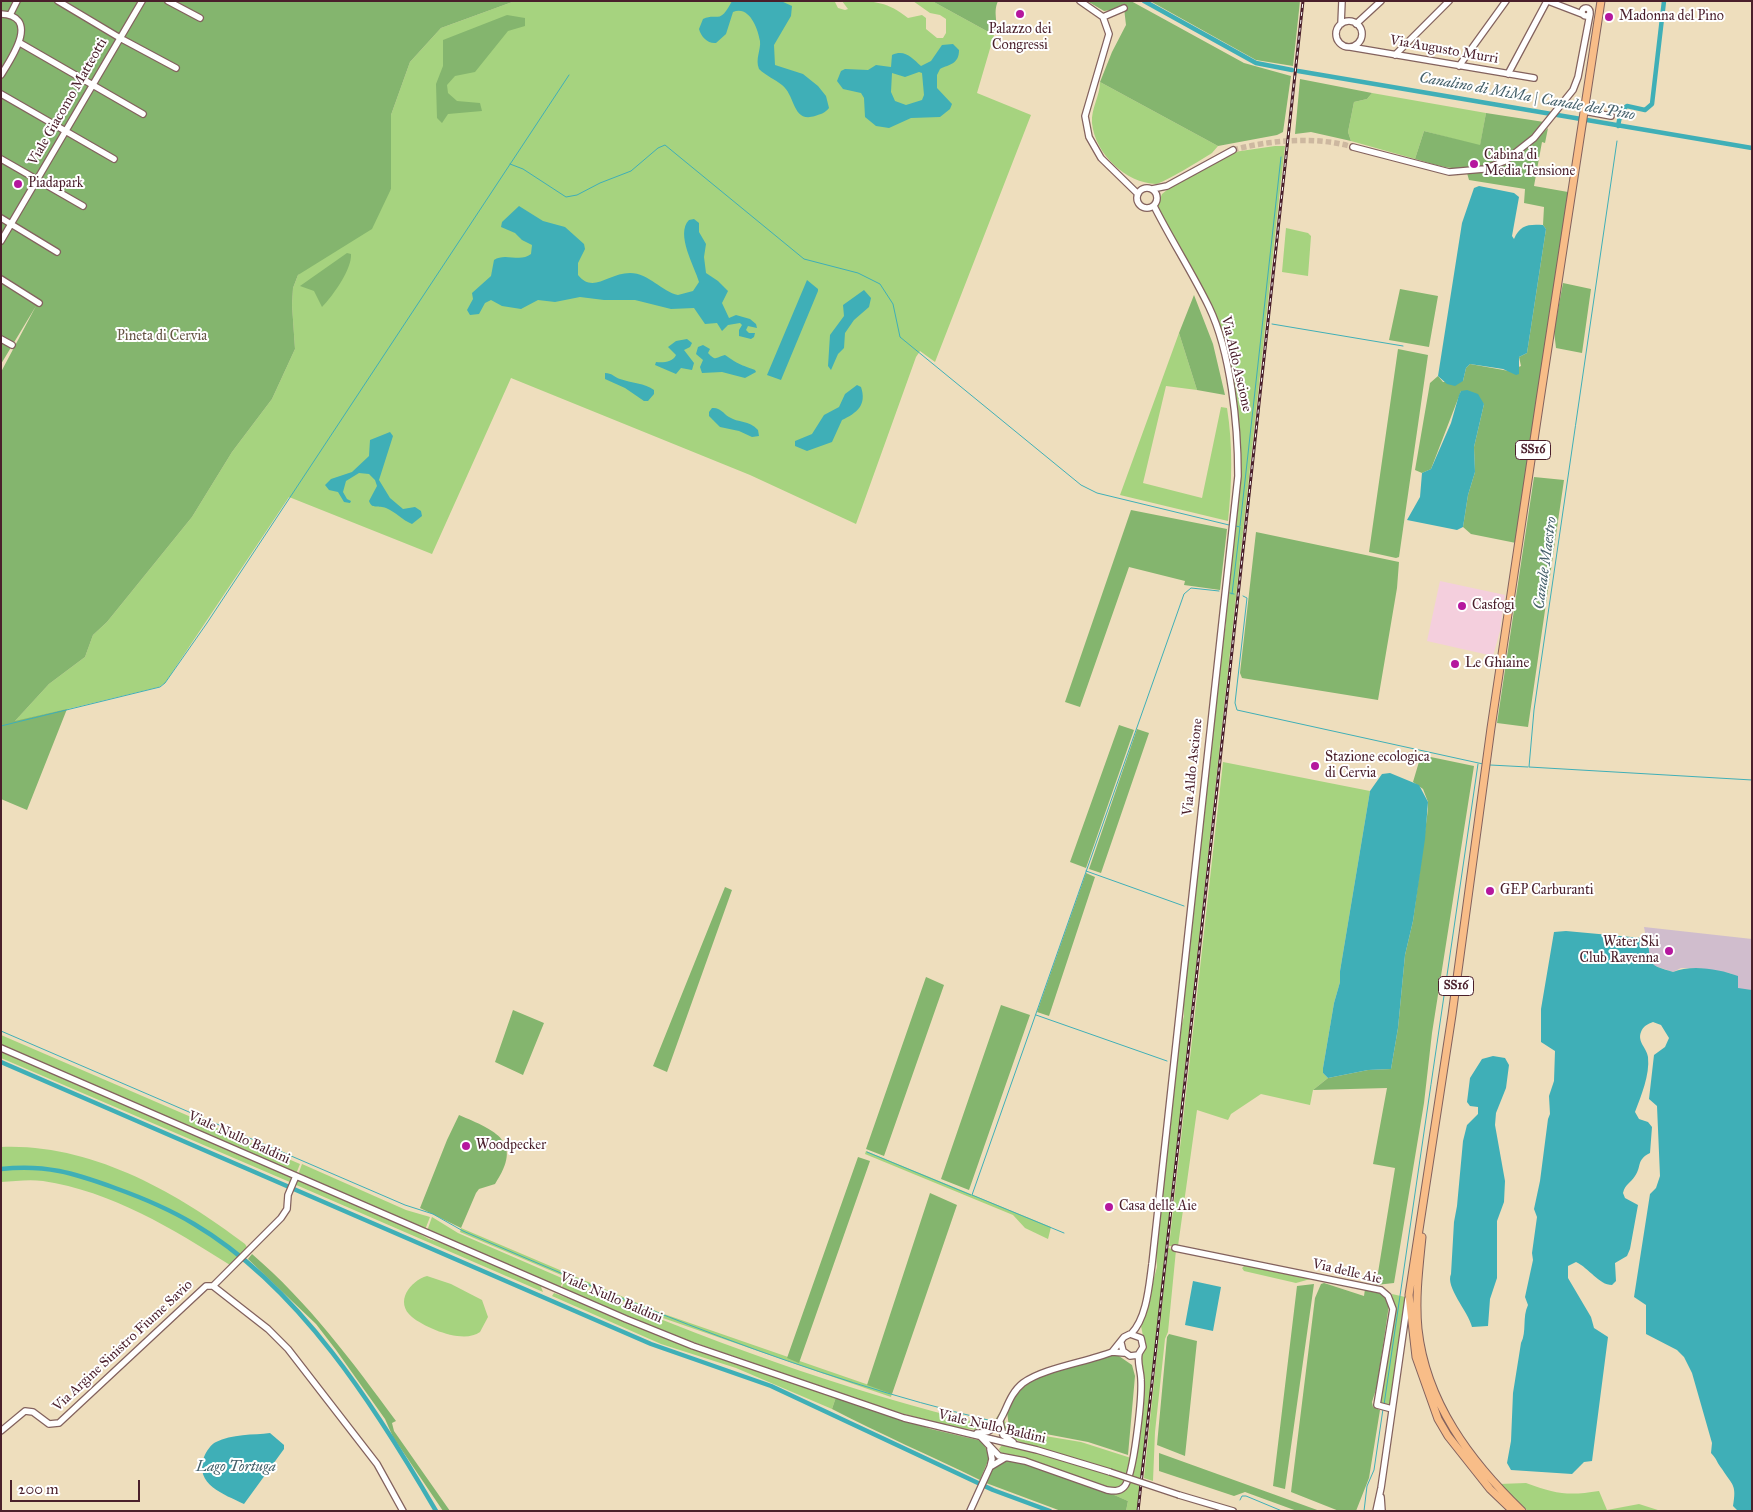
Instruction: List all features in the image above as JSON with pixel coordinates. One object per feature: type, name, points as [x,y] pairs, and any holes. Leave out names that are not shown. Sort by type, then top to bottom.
[{"type":"main road","name":"SS16","points":[[1513,1511],[1490,1489],[1448,1436],[1438,1419],[1416,1357],[1409,1295],[1486,764],[1581,128],[1602,1]]},
{"type":"main road","name":"SS16","points":[[1423,1204],[1417,1314],[1420,1348],[1434,1393],[1447,1420],[1470,1454],[1494,1484],[1522,1511]]},
{"type":"street","points":[[10,15],[18,1]]},
{"type":"street","points":[[58,1],[120,38],[176,68]]},
{"type":"street","name":"Viale Giacomo Matteotti","points":[[1,241],[142,1]]},
{"type":"street","points":[[168,1],[200,18]]},
{"type":"street","points":[[1080,1],[1103,17],[1110,34],[1085,116],[1089,137],[1094,148],[1138,194],[1139,203],[1146,208],[1154,206],[1157,197],[1167,186]]},
{"type":"street","points":[[1341,24],[1350,22],[1356,24],[1361,30],[1361,38],[1357,44],[1350,47],[1343,45],[1337,37],[1337,30],[1341,24],[1342,1]]},
{"type":"street","points":[[1356,24],[1380,1]]},
{"type":"street","points":[[1395,55],[1449,1]]},
{"type":"street","points":[[1459,66],[1506,1]]},
{"type":"street","points":[[1353,147],[1442,171],[1484,169],[1498,165],[1513,156],[1550,120],[1577,82],[1586,11],[1547,1],[1508,74]]},
{"type":"street","points":[[1103,17],[1124,8]]},
{"type":"street","points":[[1,14],[10,15],[18,23],[21,30],[20,42],[1,75]]},
{"type":"street","points":[[20,42],[143,114]]},
{"type":"street","name":"Via Augusto Murri","points":[[1350,47],[1534,78]]},
{"type":"street","points":[[1,94],[114,159]]},
{"type":"street","points":[[1584,112],[1611,116]]},
{"type":"street","points":[[1119,175],[1145,188],[1152,189],[1167,186],[1233,150]]},
{"type":"street","points":[[1,159],[84,206]]},
{"type":"street","points":[[1138,194],[1145,188]]},
{"type":"street","points":[[1152,189],[1157,197]]},
{"type":"street","name":"Via Aldo Ascione","points":[[1139,1322],[1152,1264],[1238,476],[1235,410],[1222,346],[1210,308],[1154,206]]},
{"type":"street","name":"Via Aldo Ascione","points":[[1146,208],[1155,215],[1164,227]]},
{"type":"street","points":[[1,218],[57,252]]},
{"type":"street","points":[[1,279],[39,303]]},
{"type":"street","points":[[1,339],[12,346]]},
{"type":"street","name":"Viale Nullo Baldini","points":[[1,1048],[295,1179],[676,1339],[904,1418],[1016,1444],[1233,1511]]},
{"type":"street","name":"Via Argine Sinistro Fiume Savio","points":[[213,1286],[285,1213],[288,1195],[295,1179]]},
{"type":"street","name":"Via delle Aie","points":[[1175,1248],[1381,1290],[1388,1296],[1393,1309],[1377,1405],[1389,1409]]},
{"type":"street","name":"Via Argine Sinistro Fiume Savio","points":[[1,1431],[24,1410],[33,1412],[49,1424],[59,1422],[206,1286],[213,1286],[268,1329],[288,1349],[377,1464],[402,1511]]},
{"type":"street","points":[[1376,1511],[1381,1488],[1389,1409],[1409,1295]]},
{"type":"street","points":[[1112,1352],[1124,1337],[1131,1334],[1139,1322]]},
{"type":"street","points":[[993,1461],[1006,1458],[1025,1461],[1106,1490],[1121,1490],[1128,1481],[1133,1458],[1140,1396],[1141,1380],[1138,1368],[1139,1354],[1143,1347],[1140,1338],[1139,1322]]},
{"type":"street","points":[[1131,1334],[1140,1338]]},
{"type":"street","points":[[1121,1343],[1126,1354],[1138,1368]]},
{"type":"street","points":[[962,1433],[988,1433],[1000,1422],[1007,1402],[1023,1383],[1049,1370],[1112,1352],[1139,1354]]},
{"type":"street","points":[[1000,1422],[1003,1435],[1016,1444]]},
{"type":"street","points":[[980,1436],[989,1447],[993,1461]]},
{"type":"street","points":[[970,1511],[993,1461],[997,1447],[1006,1442]]},
{"type":"street","points":[[993,1461],[1006,1458]]},
{"type":"street","points":[[1381,1488],[1382,1511]]},
{"type":"shaded area","points":[[1440,581],[1505,595],[1500,631],[1493,656],[1427,641]]},
{"type":"shaded area","points":[[1644,927],[1752,939],[1752,990],[1738,989],[1737,976],[1729,973],[1698,968],[1681,968],[1673,972],[1655,966],[1651,963]]},
{"type":"green space","name":"Pineta di Cervia","points":[[1,1],[515,1],[441,28],[410,62],[391,115],[391,189],[372,229],[298,275],[293,288],[292,305],[295,349],[272,399],[232,452],[192,517],[107,622],[93,635],[85,657],[49,684],[15,721],[67,709],[27,810],[1,799],[1,372],[36,306],[1,364]]},
{"type":"green space","points":[[515,1],[829,1],[835,2],[838,8],[845,10],[848,9],[842,1],[870,2],[885,5],[908,18],[922,15],[926,18],[926,29],[937,38],[943,38],[946,33],[946,19],[940,15],[930,13],[913,1],[932,1],[994,35],[977,93],[1031,115],[935,362],[920,351],[916,357],[856,524],[750,475],[511,378],[432,554],[289,497],[165,683],[159,687],[14,722],[49,684],[85,657],[93,635],[107,622],[192,517],[232,452],[272,399],[295,349],[292,305],[293,288],[298,275],[391,189],[391,115],[410,62],[441,28]]},
{"type":"green space","points":[[932,1],[998,1],[996,6],[996,31],[994,35]]},
{"type":"green space","points":[[1087,1],[1131,1],[1244,63],[1291,76],[1283,132],[1277,135],[1218,146],[1100,82],[1112,52],[1126,25],[1124,8],[1104,11]]},
{"type":"green space","points":[[1150,1],[1300,1],[1293,66],[1256,60]]},
{"type":"green space","points":[[507,15],[525,18],[525,26],[508,31],[475,72],[455,76],[447,85],[448,93],[457,101],[480,103],[482,111],[448,114],[442,123],[437,118],[436,84],[443,66],[443,40]]},
{"type":"green space","points":[[1300,79],[1372,93],[1367,99],[1354,102],[1348,132],[1351,141],[1311,132],[1295,134]]},
{"type":"green space","points":[[1100,82],[1218,146],[1212,153],[1160,183],[1145,182],[1134,178],[1114,165],[1106,156],[1094,134],[1092,118]]},
{"type":"green space","points":[[1372,93],[1486,113],[1480,146],[1424,131],[1415,159],[1351,141],[1348,132],[1354,102],[1367,99]]},
{"type":"green space","points":[[1486,113],[1544,122],[1516,151],[1504,158],[1480,167],[1466,169],[1438,166],[1415,159],[1424,131],[1480,145]]},
{"type":"green space","points":[[1548,128],[1545,143],[1542,142],[1534,186],[1568,192],[1516,543],[1471,534],[1463,527],[1468,495],[1475,472],[1474,447],[1484,404],[1461,391],[1431,469],[1422,473],[1415,470],[1430,383],[1438,376],[1443,382],[1463,381],[1466,368],[1470,364],[1509,371],[1521,366],[1519,357],[1527,353],[1546,229],[1543,225],[1544,207],[1524,203],[1525,189],[1469,180],[1467,173],[1480,173],[1492,170],[1512,160]]},
{"type":"green space","points":[[1285,146],[1137,1511],[1126,1511],[1128,1501],[1107,1492],[1119,1493],[1127,1489],[1133,1475],[1144,1379],[1140,1363],[1144,1341],[1141,1326],[1157,1267],[1156,1249],[1179,1036],[1184,1016],[1183,1001],[1226,624],[1240,463],[1236,396],[1199,282],[1157,207],[1162,194],[1167,190],[1234,152]]},
{"type":"green space","points":[[1286,228],[1308,233],[1311,236],[1308,276],[1282,272]]},
{"type":"green space","points":[[347,253],[351,254],[345,274],[322,307],[314,291],[300,286]]},
{"type":"green space","points":[[1563,283],[1591,289],[1582,353],[1556,348],[1554,331]]},
{"type":"green space","points":[[1400,289],[1438,296],[1429,347],[1389,340]]},
{"type":"green space","points":[[1194,295],[1213,344],[1225,395],[1197,390],[1179,333]]},
{"type":"green space","points":[[1179,333],[1197,390],[1166,386],[1143,483],[1202,498],[1221,407],[1227,408],[1231,464],[1228,521],[1120,495]]},
{"type":"green space","points":[[1398,349],[1428,355],[1399,557],[1396,558],[1369,552]]},
{"type":"green space","points":[[1534,477],[1564,480],[1528,727],[1497,723]]},
{"type":"green space","points":[[1131,510],[1227,529],[1220,590],[1184,585],[1185,581],[1129,567],[1080,707],[1065,702]]},
{"type":"green space","points":[[1256,532],[1399,562],[1397,588],[1378,700],[1242,678],[1240,673]]},
{"type":"green space","points":[[1119,725],[1134,730],[1086,868],[1070,862]]},
{"type":"green space","points":[[1137,729],[1149,733],[1101,873],[1089,869]]},
{"type":"green space","points":[[1421,755],[1474,766],[1432,1033],[1424,1103],[1394,1283],[1376,1285],[1395,1168],[1373,1164],[1387,1088],[1313,1090],[1328,1078],[1368,1070],[1391,1069],[1398,1028],[1405,955],[1413,921],[1428,809],[1428,802],[1423,789],[1413,782]]},
{"type":"green space","points":[[1223,762],[1370,791],[1340,971],[1340,982],[1334,1003],[1323,1068],[1323,1073],[1328,1078],[1313,1090],[1310,1105],[1261,1094],[1231,1114],[1228,1120],[1197,1110],[1178,1246],[1169,1246]]},
{"type":"green space","points":[[1086,873],[1095,877],[1049,1016],[1037,1012]]},
{"type":"green space","points":[[725,887],[732,890],[667,1072],[653,1066]]},
{"type":"green space","points":[[926,977],[944,985],[884,1156],[866,1149]]},
{"type":"green space","points":[[1001,1005],[1030,1015],[969,1190],[941,1179]]},
{"type":"green space","points":[[513,1010],[544,1023],[523,1075],[495,1062]]},
{"type":"green space","points":[[1,1035],[300,1164],[296,1174],[1,1046]]},
{"type":"green space","points":[[1,1051],[291,1177],[292,1183],[1,1058]]},
{"type":"green space","points":[[459,1115],[484,1126],[502,1139],[506,1147],[507,1157],[495,1184],[479,1189],[476,1193],[461,1228],[420,1208]]},
{"type":"green space","points":[[1,1147],[34,1148],[67,1153],[131,1174],[191,1206],[245,1244],[248,1249],[230,1265],[164,1225],[117,1202],[93,1193],[43,1181],[1,1182]]},
{"type":"green space","points":[[866,1151],[1051,1227],[1048,1239],[1025,1228],[1013,1215],[865,1154]]},
{"type":"green space","points":[[858,1157],[870,1161],[799,1363],[787,1358]]},
{"type":"green space","points":[[302,1164],[406,1210],[430,1217],[425,1230],[298,1175]]},
{"type":"green space","points":[[299,1180],[404,1225],[429,1239],[451,1246],[540,1284],[543,1292],[294,1184]]},
{"type":"green space","points":[[930,1193],[957,1205],[892,1394],[867,1385]]},
{"type":"green space","points":[[432,1217],[458,1233],[564,1279],[560,1288],[427,1231]]},
{"type":"green space","points":[[461,1228],[661,1313],[892,1393],[891,1397],[660,1317],[460,1232]]},
{"type":"green space","points":[[1168,1248],[1176,1250],[1155,1432],[1153,1481],[1144,1478]]},
{"type":"green space","points":[[252,1254],[311,1312],[363,1376],[396,1421],[392,1423],[394,1431],[450,1511],[443,1511],[393,1437],[385,1419],[316,1324],[248,1259]]},
{"type":"green space","points":[[1245,1265],[1314,1278],[1296,1283],[1244,1271],[1242,1268]]},
{"type":"green space","points":[[427,1276],[451,1284],[482,1300],[488,1317],[480,1332],[473,1335],[455,1336],[436,1330],[412,1317],[404,1305],[406,1293],[415,1282]]},
{"type":"green space","points":[[565,1280],[774,1362],[880,1396],[988,1425],[995,1420],[1000,1412],[996,1426],[984,1431],[954,1427],[885,1409],[667,1333],[561,1289]]},
{"type":"green space","points":[[1324,1283],[1364,1296],[1365,1289],[1376,1292],[1383,1295],[1389,1305],[1377,1386],[1372,1402],[1373,1407],[1380,1410],[1369,1478],[1356,1511],[1339,1511],[1291,1492],[1315,1298],[1321,1284]]},
{"type":"green space","points":[[1314,1284],[1285,1489],[1273,1486],[1297,1286]]},
{"type":"green space","points":[[554,1293],[836,1397],[832,1409],[736,1368],[661,1344],[552,1296]]},
{"type":"green space","points":[[1392,1294],[1405,1297],[1390,1404],[1380,1405],[1394,1313]]},
{"type":"green space","points":[[1169,1334],[1197,1341],[1185,1456],[1157,1445],[1167,1337]]},
{"type":"green space","points":[[1116,1354],[1132,1365],[1135,1376],[1128,1455],[1088,1442],[1009,1427],[1007,1412],[1015,1395],[1031,1381],[1047,1374]]},
{"type":"green space","points":[[836,1397],[931,1429],[982,1441],[990,1456],[980,1480],[832,1409]]},
{"type":"green space","points":[[1006,1414],[1004,1419],[1009,1430],[1081,1442],[1131,1458],[1128,1473],[1122,1485],[1111,1489],[1032,1461],[1001,1453],[999,1449],[1002,1445],[1019,1449],[1021,1442],[1006,1436],[1002,1423]]},
{"type":"green space","points":[[1159,1453],[1320,1511],[1297,1511],[1245,1492],[1234,1496],[1159,1471]]},
{"type":"green space","points":[[1004,1460],[1051,1471],[1098,1488],[1128,1501],[1126,1511],[1061,1511],[986,1483],[993,1466]]},
{"type":"green space","points":[[1526,1483],[1562,1493],[1599,1491],[1607,1510],[1639,1504],[1661,1511],[1528,1511],[1499,1484]]},
{"type":"water","points":[[732,1],[781,1],[792,6],[791,16],[774,45],[775,65],[803,74],[818,86],[826,96],[829,108],[826,111],[815,116],[802,116],[786,90],[759,69],[759,36],[752,19],[744,12],[733,12],[726,34],[716,43],[710,42],[703,37],[699,29],[703,19],[721,16],[728,9]]},
{"type":"water","points":[[953,44],[959,50],[959,55],[956,61],[940,69],[937,75],[937,88],[952,104],[950,109],[940,117],[911,118],[889,128],[876,126],[865,117],[864,98],[861,93],[843,89],[837,81],[841,71],[845,69],[868,70],[876,65],[891,67],[892,55],[897,53],[908,55],[921,66],[931,61],[942,45]],"holes":[[[919,72],[922,73],[924,95],[922,100],[906,105],[895,101],[891,92],[892,73],[905,77]]]},
{"type":"water","points":[[1479,186],[1514,193],[1519,197],[1512,236],[1514,239],[1516,234],[1525,226],[1543,225],[1546,229],[1527,353],[1519,357],[1519,374],[1516,375],[1503,369],[1470,364],[1466,368],[1463,381],[1455,386],[1447,384],[1438,376],[1462,223],[1474,188]]},
{"type":"water","points":[[519,206],[543,221],[565,227],[584,244],[585,249],[578,263],[578,275],[589,283],[630,273],[643,276],[678,295],[693,291],[699,282],[687,251],[684,233],[685,226],[689,220],[694,219],[699,223],[699,232],[706,244],[704,257],[706,273],[728,291],[722,303],[729,318],[736,315],[750,319],[756,324],[757,328],[748,326],[746,330],[749,333],[755,333],[754,337],[751,339],[739,336],[739,330],[742,325],[740,323],[728,325],[722,331],[717,323],[705,324],[694,308],[671,309],[635,300],[604,300],[580,297],[555,302],[538,300],[521,309],[502,306],[491,300],[485,303],[479,314],[470,315],[467,310],[473,299],[472,293],[491,276],[494,260],[503,257],[522,258],[531,254],[532,245],[522,240],[515,233],[501,227],[502,222]]},
{"type":"water","points":[[807,280],[818,291],[781,380],[767,375]]},
{"type":"water","points":[[864,290],[871,298],[869,307],[854,320],[845,333],[844,348],[838,354],[831,370],[828,366],[830,335],[844,316],[843,305]]},
{"type":"water","points":[[687,339],[692,343],[690,347],[684,350],[694,363],[692,370],[681,368],[676,374],[655,365],[656,362],[665,362],[673,359],[676,355],[668,347],[676,341]]},
{"type":"water","points":[[703,345],[710,349],[708,353],[713,357],[725,355],[756,372],[745,378],[722,372],[702,373],[700,367],[703,360],[696,354],[698,347]]},
{"type":"water","points":[[605,373],[646,386],[654,390],[654,394],[648,401],[644,401],[625,388],[605,379]]},
{"type":"water","points":[[857,385],[861,387],[863,393],[862,404],[856,411],[842,420],[832,442],[807,451],[795,446],[795,441],[812,434],[824,415],[839,407],[845,394]]},
{"type":"water","points":[[1467,390],[1478,394],[1484,404],[1474,447],[1475,472],[1468,495],[1463,527],[1457,530],[1407,520],[1420,497],[1422,473],[1431,469],[1451,423],[1459,395],[1461,391]]},
{"type":"water","points":[[712,408],[719,409],[732,419],[755,427],[758,430],[759,436],[752,437],[739,431],[720,427],[709,416]]},
{"type":"water","points":[[390,432],[393,436],[379,480],[390,498],[403,509],[415,507],[421,511],[422,516],[412,524],[390,510],[370,504],[369,501],[377,486],[375,480],[369,474],[359,473],[346,481],[343,492],[347,499],[351,501],[350,503],[344,502],[338,492],[329,490],[325,485],[331,479],[352,472],[369,456],[370,440]]},
{"type":"water","points":[[1390,773],[1419,785],[1428,802],[1425,839],[1413,921],[1405,955],[1398,1028],[1391,1069],[1368,1070],[1328,1078],[1323,1073],[1323,1068],[1334,1003],[1340,982],[1340,971],[1370,791],[1382,774]]},
{"type":"water","points":[[1566,931],[1642,938],[1647,944],[1651,961],[1657,967],[1673,972],[1688,968],[1723,971],[1738,976],[1738,988],[1752,990],[1752,1511],[1738,1511],[1733,1506],[1733,1485],[1711,1453],[1712,1443],[1692,1373],[1684,1357],[1677,1350],[1646,1334],[1646,1305],[1634,1297],[1650,1194],[1656,1188],[1660,1176],[1657,1106],[1649,1099],[1654,1055],[1665,1047],[1669,1038],[1661,1025],[1653,1022],[1644,1027],[1640,1036],[1648,1057],[1648,1071],[1635,1112],[1639,1119],[1648,1122],[1652,1127],[1650,1153],[1643,1158],[1637,1172],[1623,1193],[1625,1198],[1638,1205],[1630,1249],[1627,1256],[1615,1263],[1616,1281],[1612,1285],[1598,1279],[1576,1262],[1568,1266],[1568,1278],[1591,1317],[1594,1328],[1608,1337],[1592,1461],[1584,1462],[1572,1474],[1511,1470],[1507,1463],[1511,1441],[1513,1393],[1528,1305],[1525,1297],[1533,1260],[1532,1253],[1537,1217],[1534,1209],[1550,1114],[1549,1096],[1554,1081],[1555,1051],[1541,1042],[1541,1009],[1554,932]]},
{"type":"water","points":[[1493,1056],[1505,1058],[1509,1065],[1506,1088],[1496,1113],[1495,1125],[1505,1181],[1504,1202],[1497,1221],[1497,1278],[1490,1299],[1488,1326],[1472,1327],[1451,1286],[1454,1222],[1463,1141],[1467,1125],[1478,1114],[1478,1107],[1470,1106],[1467,1102],[1470,1078],[1482,1059]]},
{"type":"water","points":[[1193,1281],[1221,1287],[1213,1331],[1185,1325]]},
{"type":"water","name":"Lago Tortuga","points":[[270,1433],[284,1445],[284,1449],[244,1504],[220,1492],[207,1482],[203,1475],[202,1467],[205,1455],[214,1443],[235,1436]]},
{"type":"waterway","name":"Canalino di MiMa | Canale del Pino","points":[[1144,1],[1256,63],[1292,70]]},
{"type":"waterway","points":[[1618,126],[1621,111],[1627,106],[1645,110],[1652,104],[1664,1]]},
{"type":"waterway","name":"Canalino di MiMa | Canale del Pino","points":[[1298,71],[1752,148]]},
{"type":"waterway","points":[[1,726],[160,687],[165,683],[207,623],[569,75]]},
{"type":"waterway","name":"Canale Maestro","points":[[1617,141],[1534,710],[1529,767],[1752,780]]},
{"type":"waterway","points":[[510,164],[523,169],[566,197],[577,195],[600,183],[631,171],[658,148],[665,145],[804,259],[858,273],[880,284],[893,304],[900,337],[1081,485],[1097,493],[1229,525]]},
{"type":"waterway","points":[[1240,526],[1281,157]]},
{"type":"waterway","points":[[1272,324],[1403,346]]},
{"type":"waterway","points":[[1232,594],[1240,527],[1236,526]]},
{"type":"waterway","points":[[1064,1233],[972,1195],[1184,594],[1191,588],[1219,591]]},
{"type":"waterway","points":[[1230,593],[1234,594]]},
{"type":"waterway","points":[[1243,596],[1247,598],[1235,703],[1237,710],[1483,764]]},
{"type":"waterway","points":[[1384,1405],[1478,764]]},
{"type":"waterway","points":[[1490,765],[1528,767]]},
{"type":"waterway","points":[[1086,871],[1184,906]]},
{"type":"waterway","points":[[1036,1015],[1167,1061]]},
{"type":"waterway","points":[[1,1031],[405,1205],[433,1214],[463,1231],[656,1312],[787,1361],[854,1383],[920,1403],[988,1420]]},
{"type":"waterway","points":[[1,1062],[651,1344],[771,1386],[993,1490],[1050,1511]]},
{"type":"waterway","points":[[867,1152],[971,1195]]},
{"type":"waterway","points":[[1,1169],[46,1169],[73,1174],[100,1183],[175,1213],[232,1250],[268,1281],[301,1315],[332,1352],[388,1431],[436,1511]]},
{"type":"waterway","points":[[1364,1511],[1367,1486],[1374,1470],[1383,1409]]},
{"type":"waterway","points":[[1240,1500],[1242,1496],[1246,1496],[1282,1511]]},
{"type":"tunnel","points":[[1233,150],[1277,142],[1309,140],[1353,147]]},
{"type":"railway","points":[[1138,1511],[1303,1]]},
{"type":"place","name":"Palazzo dei Congressi","points":[[1020,14]]},
{"type":"place","name":"Madonna del Pino","points":[[1609,17]]},
{"type":"place","name":"Cabina di Media Tensione","points":[[1474,164]]},
{"type":"place","name":"Piadapark","points":[[18,184]]},
{"type":"place","name":"Casfogi","points":[[1462,606]]},
{"type":"place","name":"Le Ghiaine","points":[[1455,664]]},
{"type":"place","name":"Stazione ecologica di Cervia","points":[[1315,766]]},
{"type":"place","name":"GEP Carburanti","points":[[1490,891]]},
{"type":"place","name":"Water Ski Club Ravenna","points":[[1669,951]]},
{"type":"place","name":"Woodpecker","points":[[466,1146]]},
{"type":"place","name":"Casa delle Aie","points":[[1109,1207]]}]
